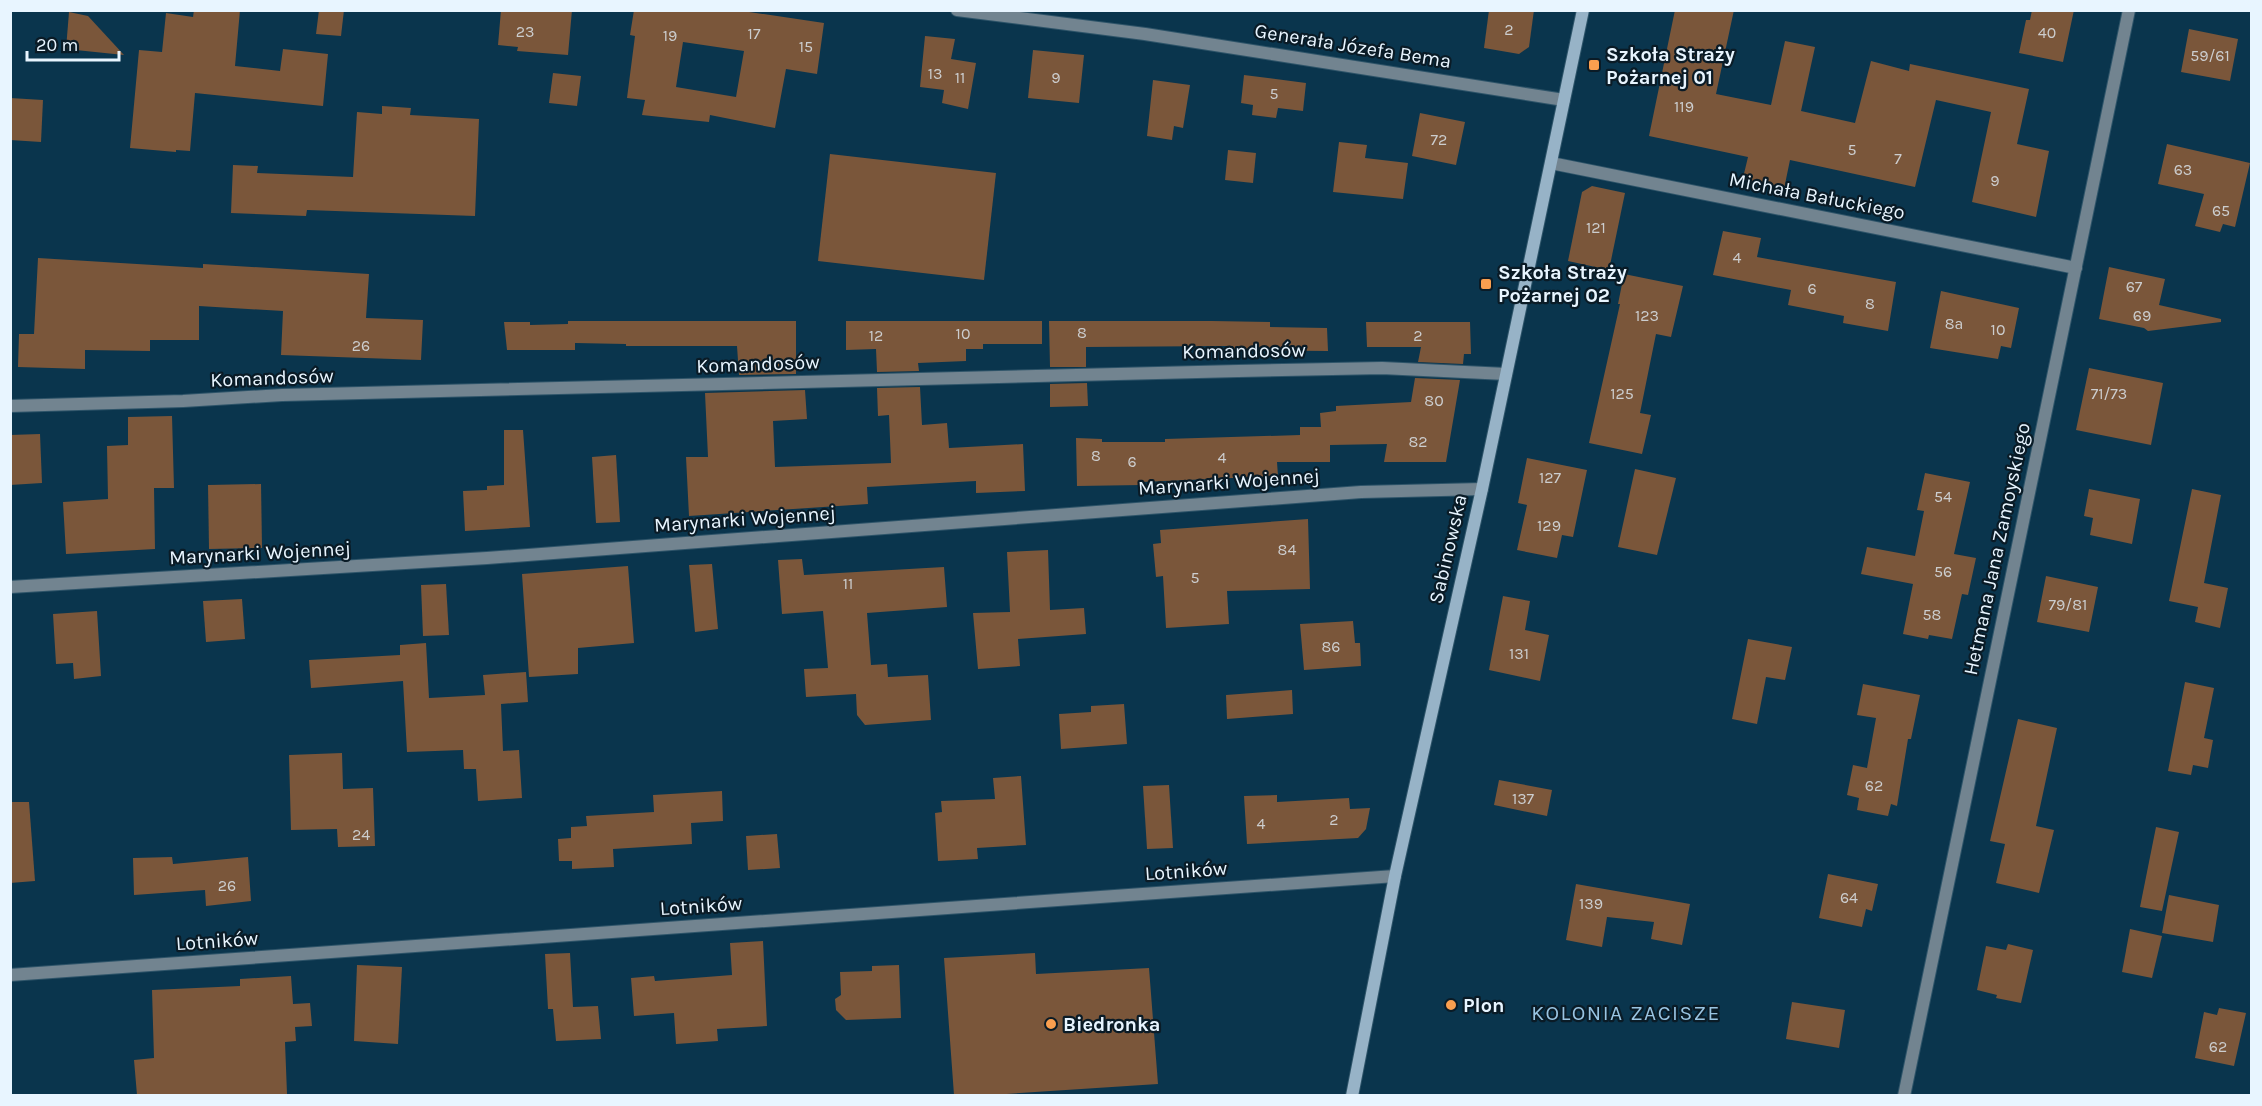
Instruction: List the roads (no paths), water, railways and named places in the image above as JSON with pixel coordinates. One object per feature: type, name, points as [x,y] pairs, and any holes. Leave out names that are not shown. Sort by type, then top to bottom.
[{"type":"street","name":"Generała Józefa Bema","points":[[957,10],[1004,13],[1564,100]]},
{"type":"street","name":"Sabinowska","points":[[1352,1095],[1395,876],[1482,489],[1583,10]]},
{"type":"street","name":"Hetmana Jana Zamoyskiego","points":[[1904,1095],[2129,10]]},
{"type":"street","name":"Michała Bałuckiego","points":[[1551,163],[2076,268]]},
{"type":"street","name":"Komandosów","points":[[10,406],[282,396],[1249,370],[1382,368],[1506,374]]},
{"type":"street","name":"Marynarki Wojennej","points":[[10,587],[487,558],[1361,492],[1482,489]]},
{"type":"street","name":"Lotników","points":[[10,975],[1395,876]]},
{"type":"place","name":"Szkoła Straży Pożarnej 01","points":[[1594,65]]},
{"type":"place","name":"Szkoła Straży Pożarnej 02","points":[[1486,284]]},
{"type":"place","name":"Plon","points":[[1451,1005]]},
{"type":"place","name":"Biedronka","points":[[1051,1024]]},
{"type":"district","name":"KOLONIA ZACISZE","points":[[1626,1013]]}]
